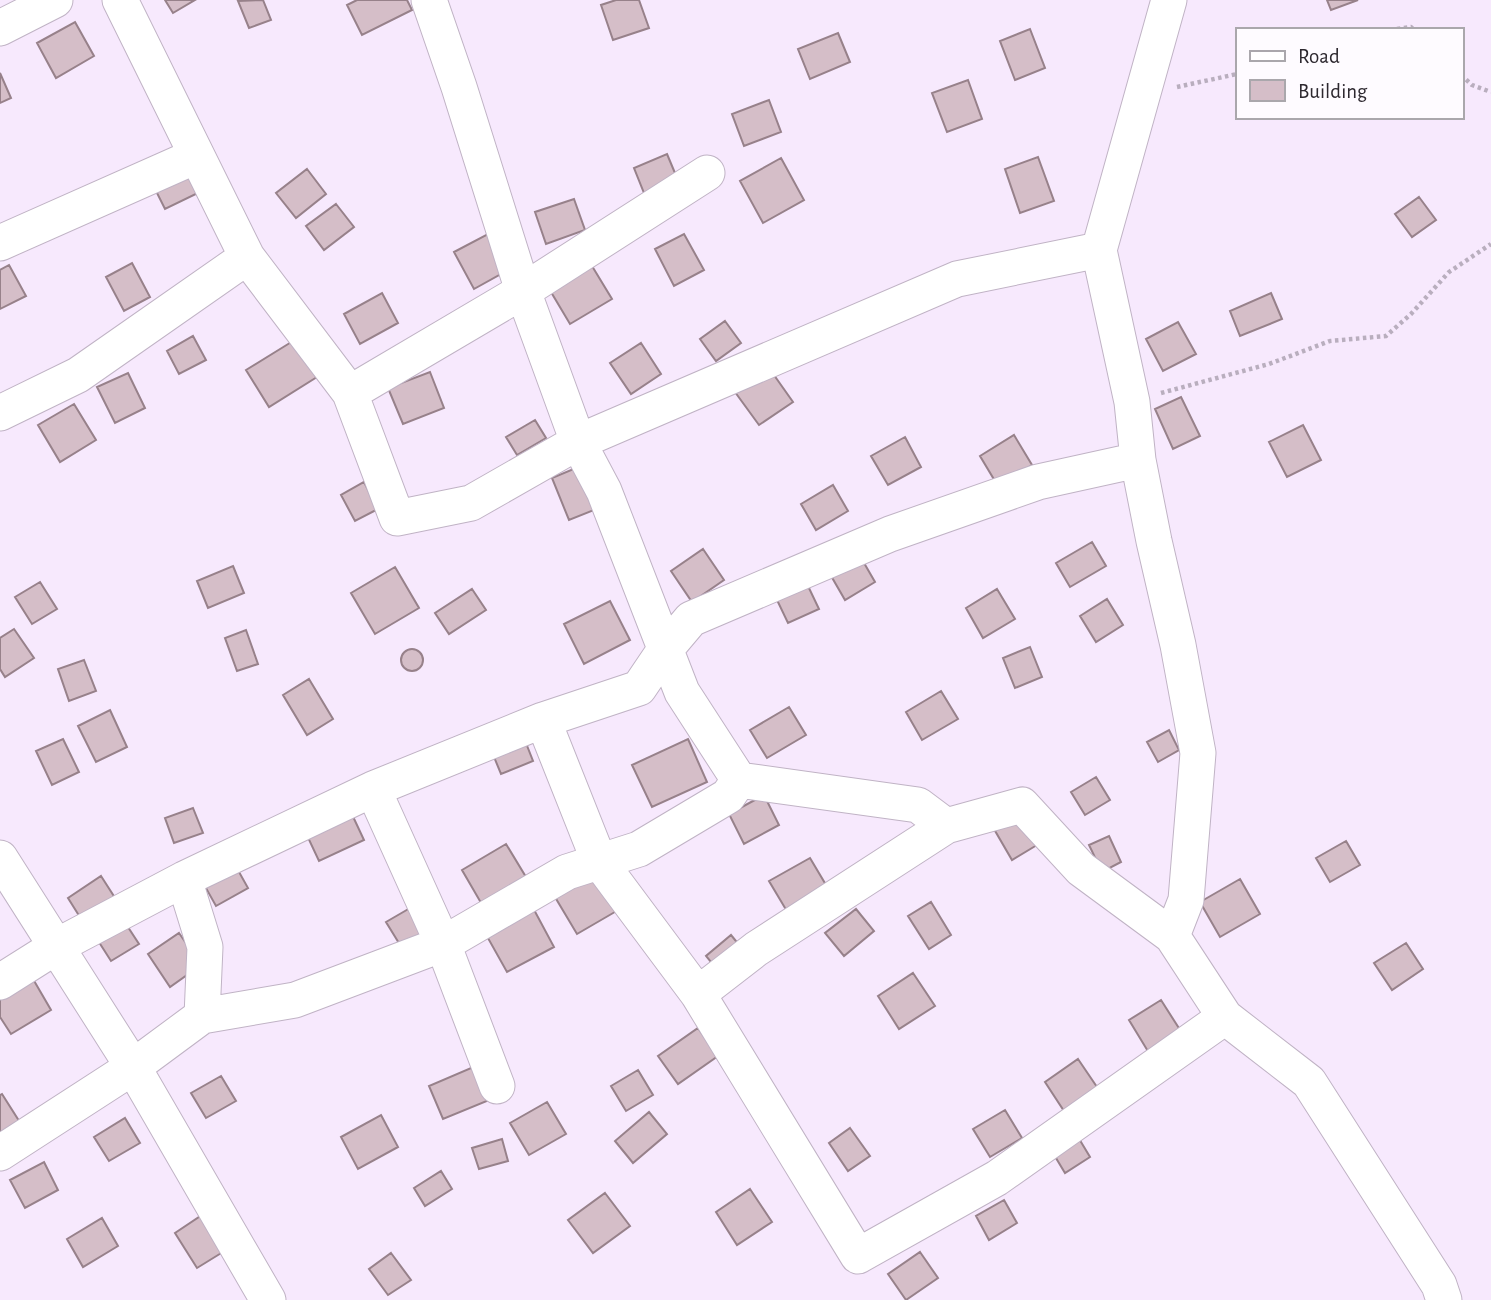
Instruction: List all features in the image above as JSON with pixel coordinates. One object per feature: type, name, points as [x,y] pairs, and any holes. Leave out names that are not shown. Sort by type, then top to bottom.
[{"type":"street","points":[[0,28],[55,0]]},
{"type":"street","points":[[120,0],[247,257],[350,393],[397,518],[471,503],[578,442],[957,279],[1098,250]]},
{"type":"street","points":[[429,0],[459,86],[523,291],[578,442],[604,491],[682,692],[739,780],[918,805],[946,826]]},
{"type":"street","points":[[1169,0],[1098,250],[1132,402],[1138,460],[1198,753],[1186,900],[1171,936]]},
{"type":"street","points":[[0,243],[196,156]]},
{"type":"street","points":[[350,393],[523,291],[707,173]]},
{"type":"street","points":[[0,413],[78,374],[247,257]]},
{"type":"street","points":[[0,982],[58,946],[184,879],[373,789],[543,720],[639,688],[664,651],[691,619],[890,534],[1038,482],[1138,460]]},
{"type":"street","points":[[543,720],[599,861],[698,994],[858,1256],[997,1178],[1225,1017]]},
{"type":"street","points":[[0,1153],[202,1016],[295,1000],[443,944],[567,872],[639,849],[728,796],[739,780]]},
{"type":"street","points":[[373,789],[443,944],[497,1086]]},
{"type":"street","points":[[698,994],[756,949],[946,826],[1022,805],[1081,869],[1171,936],[1225,1017],[1308,1082],[1438,1285],[1444,1300]]},
{"type":"street","points":[[0,859],[58,946],[132,1066],[268,1300]]},
{"type":"street","points":[[184,879],[205,947],[202,1016]]},
{"type":"path","points":[[1142,94],[1236,74]]},
{"type":"path","points":[[1463,77],[1472,85],[1491,92]]},
{"type":"path","points":[[1132,402],[1269,364],[1330,341],[1386,336],[1411,314],[1449,272],[1491,244]]},
{"type":"building","points":[[165,0],[195,0],[173,13]]},
{"type":"building","points":[[263,0],[271,20],[249,28],[238,1]]},
{"type":"building","points":[[357,0],[407,0],[412,10],[362,35],[347,5]]},
{"type":"building","points":[[616,0],[639,0],[649,28],[613,40],[601,5]]},
{"type":"building","points":[[1327,0],[1358,0],[1331,10]]},
{"type":"building","points":[[75,22],[94,56],[56,78],[37,43]]},
{"type":"building","points":[[1030,29],[1045,68],[1015,80],[1000,41]]},
{"type":"building","points":[[838,33],[850,62],[810,79],[798,49]]},
{"type":"building","points":[[0,73],[11,98],[0,103]]},
{"type":"building","points":[[968,80],[982,119],[947,132],[932,93]]},
{"type":"building","points":[[769,100],[781,132],[744,146],[732,114]]},
{"type":"building","points":[[667,154],[680,185],[646,198],[634,168]]},
{"type":"building","points":[[1038,157],[1054,201],[1020,213],[1005,169]]},
{"type":"building","points":[[781,158],[804,200],[763,223],[740,181]]},
{"type":"building","points":[[189,165],[202,191],[165,209],[152,183]]},
{"type":"building","points":[[307,169],[326,194],[296,218],[276,193]]},
{"type":"building","points":[[1419,197],[1436,220],[1412,237],[1395,214]]},
{"type":"building","points":[[574,199],[585,230],[546,244],[535,212]]},
{"type":"building","points":[[336,204],[354,227],[324,250],[306,226]]},
{"type":"building","points":[[488,234],[508,270],[474,289],[454,252]]},
{"type":"building","points":[[684,234],[704,270],[674,286],[655,249]]},
{"type":"building","points":[[132,263],[150,297],[124,311],[106,277]]},
{"type":"building","points":[[9,265],[26,296],[0,309],[0,270]]},
{"type":"building","points":[[592,266],[612,299],[570,324],[551,292]]},
{"type":"building","points":[[382,293],[398,323],[360,344],[344,314]]},
{"type":"building","points":[[1271,293],[1282,319],[1240,336],[1230,311]]},
{"type":"building","points":[[725,321],[741,343],[716,361],[700,339]]},
{"type":"building","points":[[1178,322],[1196,354],[1163,371],[1146,339]]},
{"type":"building","points":[[193,336],[206,360],[179,374],[167,351]]},
{"type":"building","points":[[293,341],[317,377],[269,407],[246,370]]},
{"type":"building","points":[[641,343],[661,374],[631,394],[610,363]]},
{"type":"building","points":[[769,368],[793,402],[759,425],[735,392]]},
{"type":"building","points":[[430,372],[444,408],[403,424],[388,388]]},
{"type":"building","points":[[128,373],[145,408],[115,423],[97,387]]},
{"type":"building","points":[[1181,397],[1200,436],[1173,449],[1155,409]]},
{"type":"building","points":[[74,404],[96,440],[60,462],[38,425]]},
{"type":"building","points":[[535,420],[546,438],[517,455],[506,437]]},
{"type":"building","points":[[1303,425],[1321,460],[1287,477],[1269,442]]},
{"type":"building","points":[[1014,435],[1032,465],[998,486],[980,456]]},
{"type":"building","points":[[905,437],[921,467],[888,485],[871,456]]},
{"type":"building","points":[[583,465],[599,508],[569,520],[552,478]]},
{"type":"building","points":[[364,482],[378,509],[355,521],[341,495]]},
{"type":"building","points":[[833,485],[848,511],[816,530],[801,504]]},
{"type":"building","points":[[1092,542],[1106,566],[1070,587],[1056,563]]},
{"type":"building","points":[[703,549],[724,580],[692,602],[671,571]]},
{"type":"building","points":[[860,556],[875,582],[845,600],[830,574]]},
{"type":"building","points":[[233,566],[244,593],[208,608],[197,581]]},
{"type":"building","points":[[395,567],[419,608],[375,634],[351,593]]},
{"type":"building","points":[[40,582],[57,609],[32,624],[15,597]]},
{"type":"building","points":[[808,586],[819,609],[788,623],[777,600]]},
{"type":"building","points":[[472,589],[486,610],[449,634],[435,613]]},
{"type":"building","points":[[997,589],[1015,619],[983,638],[966,608]]},
{"type":"building","points":[[1107,599],[1123,625],[1096,642],[1080,616]]},
{"type":"building","points":[[610,601],[630,640],[584,664],[564,624]]},
{"type":"building","points":[[14,629],[34,658],[5,677],[0,669],[0,638]]},
{"type":"building","points":[[246,630],[258,664],[237,671],[225,638]]},
{"type":"building","points":[[1030,647],[1042,677],[1015,688],[1003,658]]},
{"type":"building","points":[[408,649],[416,649],[423,656],[423,664],[416,671],[408,671],[401,664],[401,656]]},
{"type":"building","points":[[84,660],[96,691],[69,701],[58,669]]},
{"type":"building","points":[[309,679],[333,719],[307,735],[283,695]]},
{"type":"building","points":[[941,691],[958,719],[922,740],[906,712]]},
{"type":"building","points":[[789,707],[806,735],[767,758],[750,730]]},
{"type":"building","points":[[110,710],[127,747],[96,762],[78,726]]},
{"type":"building","points":[[1169,730],[1179,750],[1158,762],[1147,742]]},
{"type":"building","points":[[524,738],[533,761],[501,774],[492,752]]},
{"type":"building","points":[[63,739],[79,772],[52,785],[36,751]]},
{"type":"building","points":[[688,739],[707,782],[652,807],[632,765]]},
{"type":"building","points":[[1096,777],[1110,800],[1085,815],[1071,792]]},
{"type":"building","points":[[764,795],[779,825],[744,844],[729,814]]},
{"type":"building","points":[[193,808],[203,833],[174,843],[165,818]]},
{"type":"building","points":[[349,808],[364,840],[319,861],[304,829]]},
{"type":"building","points":[[1025,811],[1042,842],[1012,860],[994,829]]},
{"type":"building","points":[[1109,836],[1121,862],[1102,872],[1089,845]]},
{"type":"building","points":[[1346,841],[1360,865],[1330,882],[1316,858]]},
{"type":"building","points":[[506,844],[529,882],[484,908],[462,870]]},
{"type":"building","points":[[810,858],[829,890],[788,913],[769,881]]},
{"type":"building","points":[[234,863],[248,888],[216,906],[202,881]]},
{"type":"building","points":[[598,871],[620,909],[577,934],[555,897]]},
{"type":"building","points":[[101,876],[117,901],[83,922],[68,898]]},
{"type":"building","points":[[1240,879],[1260,914],[1220,937],[1200,902]]},
{"type":"building","points":[[931,902],[951,935],[929,949],[908,916]]},
{"type":"building","points":[[417,904],[435,935],[405,953],[386,922]]},
{"type":"building","points":[[532,906],[554,947],[507,972],[484,931]]},
{"type":"building","points":[[856,909],[874,931],[844,956],[825,933]]},
{"type":"building","points":[[124,921],[139,944],[111,961],[97,939]]},
{"type":"building","points":[[179,933],[201,965],[170,987],[148,954]]},
{"type":"building","points":[[731,935],[745,952],[720,973],[706,956]]},
{"type":"building","points":[[1406,943],[1423,969],[1392,990],[1374,963]]},
{"type":"building","points":[[913,973],[935,1006],[899,1029],[878,996]]},
{"type":"building","points":[[33,979],[51,1010],[11,1034],[0,1017],[0,999]]},
{"type":"building","points":[[1161,1000],[1182,1033],[1149,1053],[1129,1020]]},
{"type":"building","points":[[698,1028],[718,1056],[678,1084],[658,1056]]},
{"type":"building","points":[[1078,1059],[1097,1087],[1064,1111],[1045,1082]]},
{"type":"building","points":[[485,1062],[499,1096],[443,1119],[429,1086]]},
{"type":"building","points":[[638,1070],[653,1095],[626,1111],[611,1086]]},
{"type":"building","points":[[221,1076],[236,1101],[206,1118],[191,1093]]},
{"type":"building","points":[[2,1094],[21,1124],[0,1137],[0,1095]]},
{"type":"building","points":[[547,1102],[566,1134],[529,1155],[510,1123]]},
{"type":"building","points":[[1005,1110],[1022,1138],[990,1157],[973,1129]]},
{"type":"building","points":[[649,1112],[667,1134],[633,1163],[615,1141]]},
{"type":"building","points":[[381,1115],[398,1147],[358,1169],[341,1137]]},
{"type":"building","points":[[125,1118],[140,1143],[109,1161],[94,1137]]},
{"type":"building","points":[[850,1128],[870,1156],[848,1171],[829,1143]]},
{"type":"building","points":[[1078,1137],[1090,1157],[1065,1173],[1053,1153]]},
{"type":"building","points":[[502,1139],[508,1161],[479,1169],[472,1148]]},
{"type":"building","points":[[44,1162],[58,1190],[25,1208],[10,1180]]},
{"type":"building","points":[[441,1171],[452,1189],[425,1206],[414,1188]]},
{"type":"building","points":[[750,1189],[772,1222],[737,1245],[716,1212]]},
{"type":"building","points":[[605,1193],[630,1226],[593,1253],[568,1220]]},
{"type":"building","points":[[1004,1200],[1017,1223],[989,1240],[976,1216]]},
{"type":"building","points":[[208,1211],[231,1247],[197,1268],[175,1233]]},
{"type":"building","points":[[102,1218],[118,1246],[83,1267],[67,1239]]},
{"type":"building","points":[[920,1252],[938,1278],[906,1300],[888,1274]]},
{"type":"building","points":[[391,1253],[411,1280],[388,1295],[369,1269]]}]
